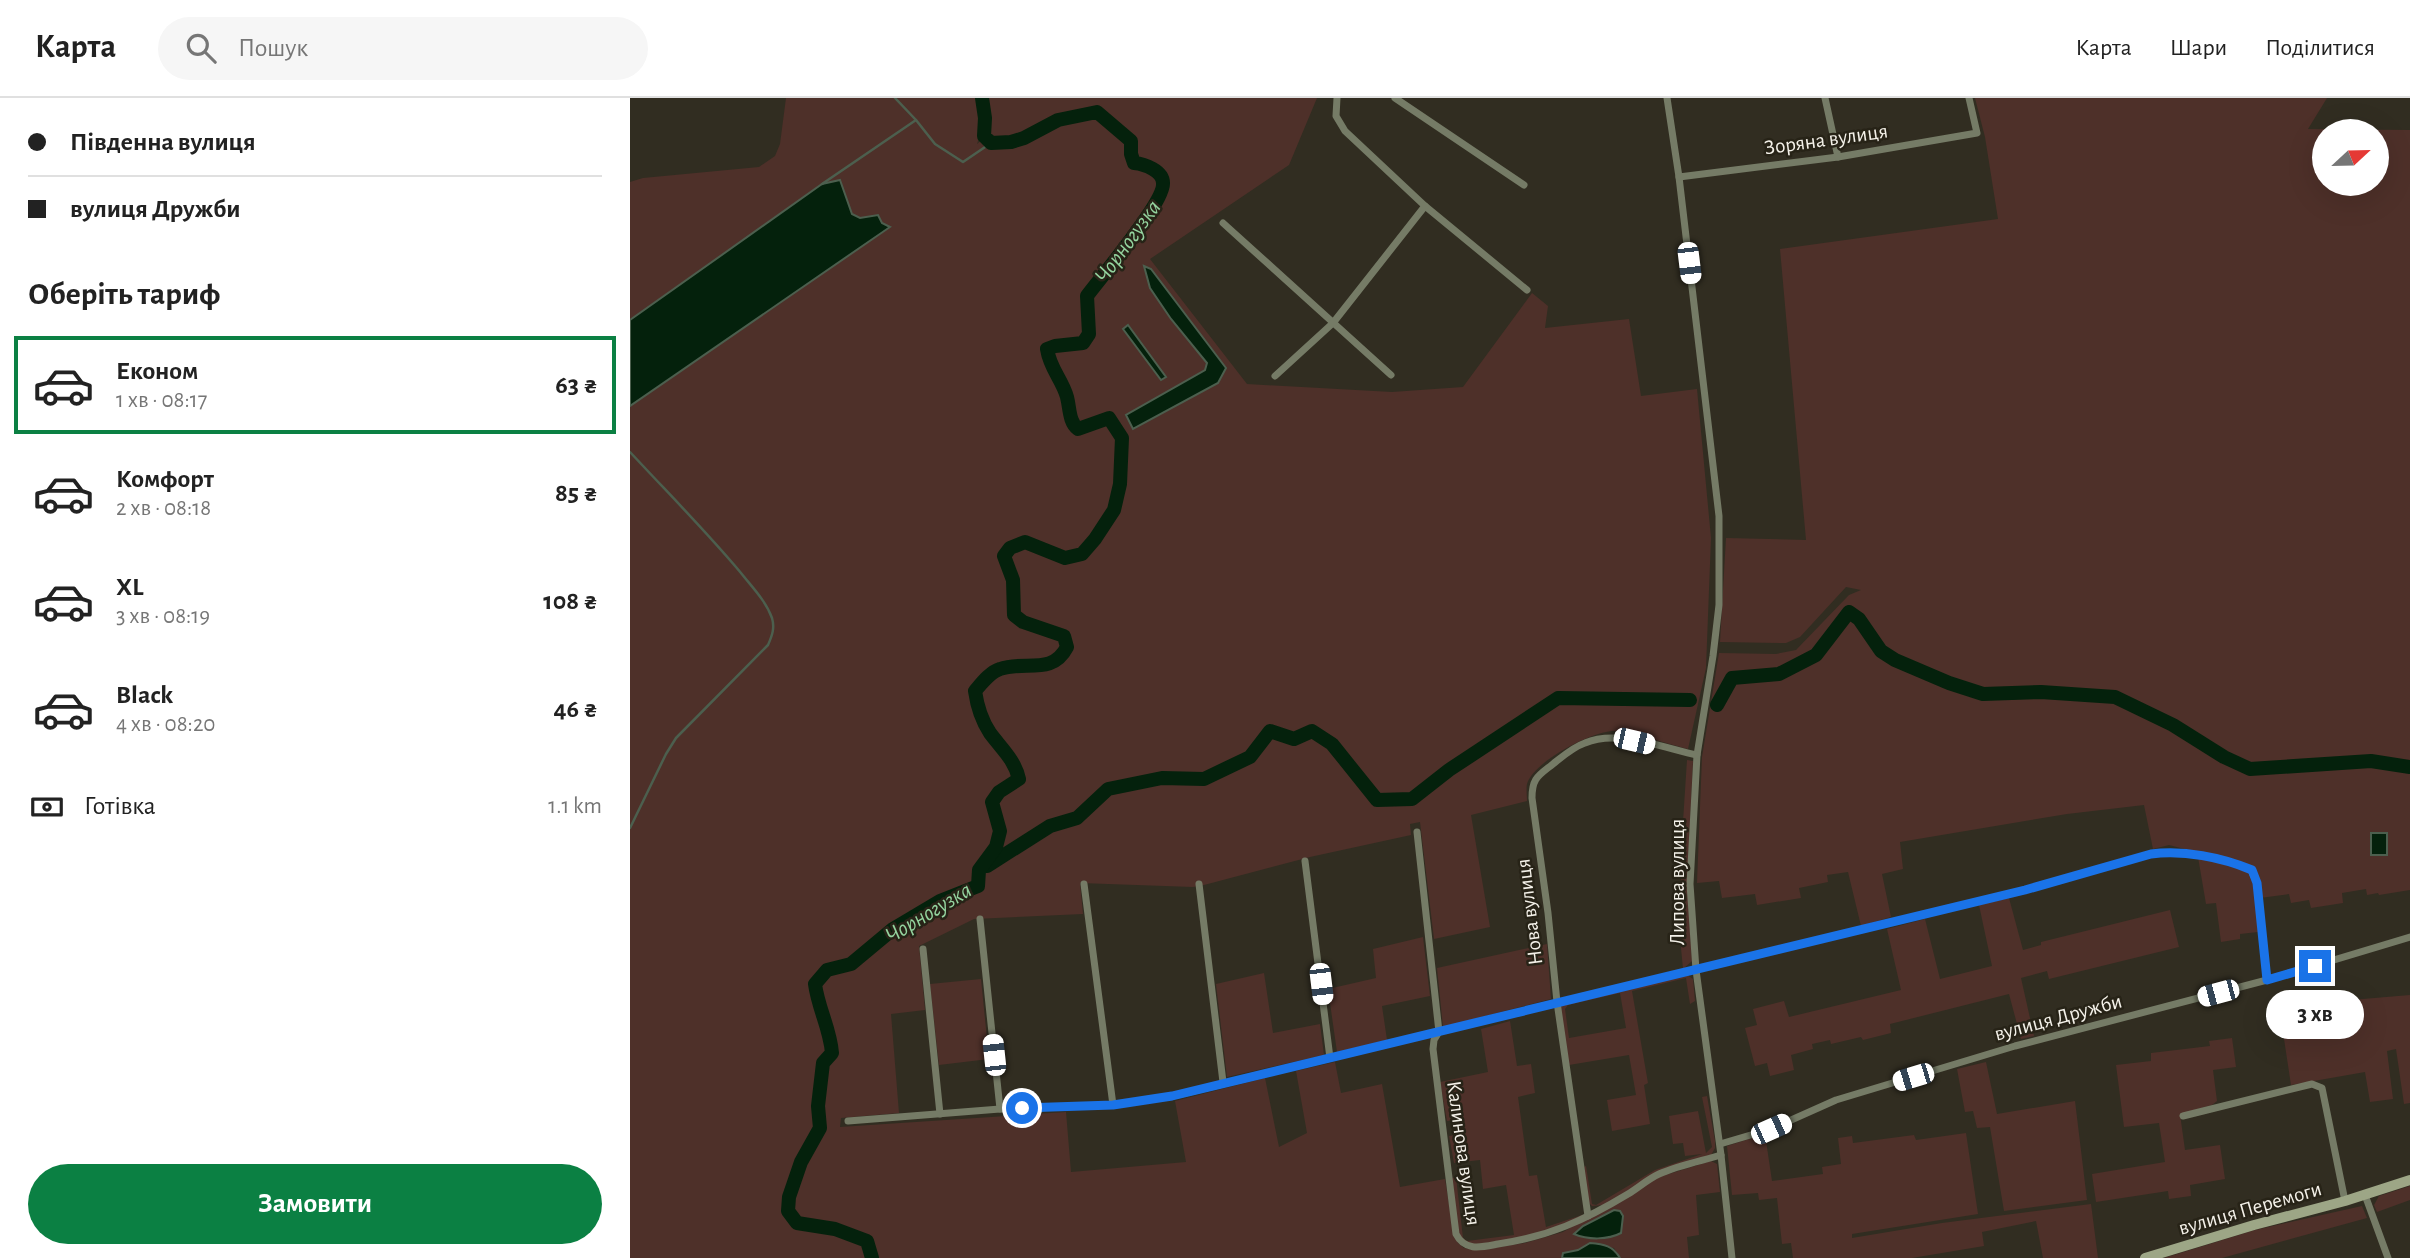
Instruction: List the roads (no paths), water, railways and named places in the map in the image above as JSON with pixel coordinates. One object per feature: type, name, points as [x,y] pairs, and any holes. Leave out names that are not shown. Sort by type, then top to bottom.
[{"type":"main road","name":"вулиця Перемоги","points":[[2145,1258],[2410,1180]]},
{"type":"street","points":[[1337,98],[1336,117],[1345,131],[1425,206],[1527,290]]},
{"type":"street","points":[[1395,98],[1524,185]]},
{"type":"street","name":"Липова вулиця","points":[[1667,98],[1679,177],[1719,516],[1719,605],[1697,755],[1690,884],[1696,970],[1720,1144],[1732,1258]]},
{"type":"street","points":[[1825,98],[1838,157]]},
{"type":"street","name":"Зоряна вулиця","points":[[1679,177],[1838,157],[1978,133],[1969,98]]},
{"type":"street","points":[[1275,376],[1333,323],[1425,206]]},
{"type":"street","points":[[1223,223],[1391,375]]},
{"type":"street","name":"Нова вулиця","points":[[1588,1216],[1556,1002],[1532,784],[1537,776],[1564,755],[1586,742],[1614,736],[1697,755]]},
{"type":"street","name":"Калинова вулиця","points":[[1417,832],[1439,1032],[1433,1049],[1436,1082],[1456,1234],[1460,1241],[1465,1246],[1477,1247],[1524,1240],[1562,1230],[1628,1194],[1658,1174],[1721,1155]]},
{"type":"street","points":[[848,1121],[1000,1109],[1113,1105],[1172,1096],[2025,890],[2151,854],[2172,851],[2199,855],[2252,870],[2257,883],[2267,980]]},
{"type":"street","points":[[1305,861],[1330,1058]]},
{"type":"street","points":[[1084,884],[1113,1105]]},
{"type":"street","points":[[1199,884],[1223,1082]]},
{"type":"street","points":[[980,919],[1000,1109]]},
{"type":"street","name":"вулиця Дружби","points":[[1720,1144],[1771,1129],[1836,1100],[2003,1050],[2267,980],[2410,937]]},
{"type":"street","points":[[923,949],[940,1114]]},
{"type":"street","points":[[2183,1116],[2312,1084],[2317,1085],[2322,1088],[2345,1201]]},
{"type":"street","points":[[2365,1195],[2388,1258]]},
{"type":"waterway","points":[[895,98],[916,120]]},
{"type":"waterway","name":"Чорногузка","points":[[872,1258],[867,1241],[835,1229],[797,1223],[788,1211],[789,1197],[801,1162],[820,1128],[818,1106],[823,1063],[832,1053],[815,984],[827,970],[851,964],[893,929],[940,901],[978,886],[979,870],[996,847],[1000,831],[992,802],[999,792],[1019,779],[1011,760],[990,733],[975,691],[996,671],[1009,667],[1046,664],[1061,656],[1067,647],[1064,636],[1023,622],[1014,615],[1013,580],[1004,556],[1010,548],[1025,542],[1065,558],[1082,554],[1114,510],[1120,484],[1122,438],[1109,418],[1078,429],[1075,426],[1065,391],[1047,349],[1083,343],[1089,334],[1087,296],[1144,222],[1161,193],[1163,183],[1157,172],[1134,163],[1131,141],[1097,112],[1058,120],[1011,142],[991,143],[984,136],[982,98]]},
{"type":"waterway","points":[[822,184],[916,120],[935,144],[963,162],[991,143]]},
{"type":"waterway","points":[[630,452],[741,573],[766,606],[773,625],[768,645],[676,738],[630,828]]},
{"type":"waterway","points":[[1717,705],[1732,678],[1779,674],[1816,655],[1849,612],[1859,619],[1881,651],[1895,660],[1949,683],[1983,694],[2041,692],[2115,697],[2173,725],[2224,757],[2250,769],[2371,761],[2410,767]]},
{"type":"waterway","points":[[987,866],[1050,826],[1077,818],[1108,789],[1162,778],[1204,779],[1250,757],[1270,731],[1294,739],[1312,731],[1332,744],[1377,800],[1412,799],[1449,770],[1558,698],[1690,700]]}]
